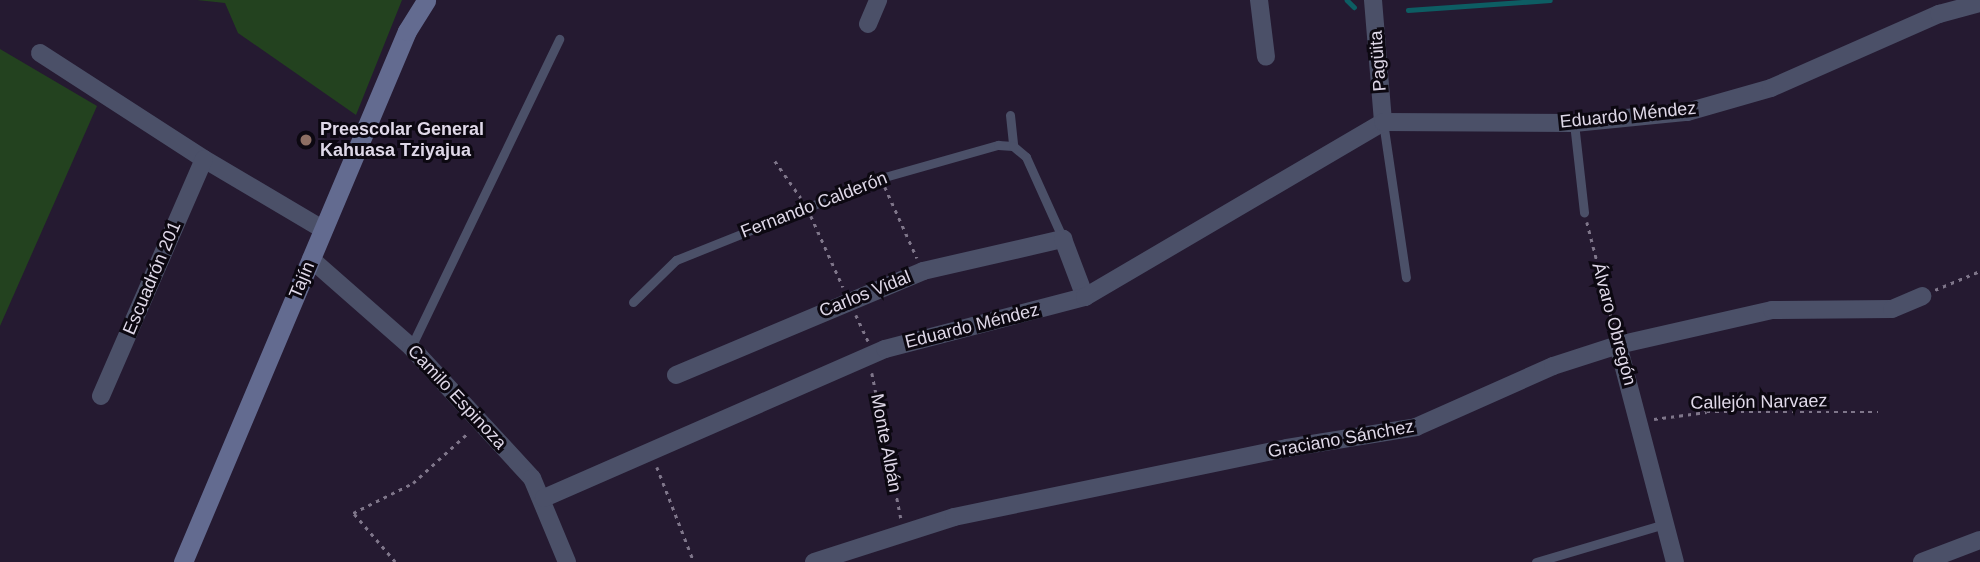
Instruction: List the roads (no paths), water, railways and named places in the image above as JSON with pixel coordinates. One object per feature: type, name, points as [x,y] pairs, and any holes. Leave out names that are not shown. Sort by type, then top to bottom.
[{"type":"main road","name":"Tajín","points":[[183,562],[407,31],[426,0]]},
{"type":"street","points":[[868,24],[878,0]]},
{"type":"street","name":"Pagüita","points":[[1373,0],[1382,122]]},
{"type":"street","points":[[1255,1],[1266,57]]},
{"type":"street","name":"Eduardo Méndez","points":[[544,498],[871,355],[1085,297],[1382,122],[1574,123],[1687,112],[1772,88],[1939,13],[1980,3]]},
{"type":"street","points":[[40,53],[204,159],[324,230]]},
{"type":"street","name":"Escuadrón 201","points":[[101,396],[204,159]]},
{"type":"street","points":[[1063,239],[1085,297]]},
{"type":"street","name":"Carlos Vidal","points":[[676,375],[848,300],[923,271],[1063,239]]},
{"type":"street","name":"Camilo Espinoza","points":[[311,259],[411,347],[532,478],[544,498],[567,562]]},
{"type":"street","name":"Graciano Sánchez","points":[[814,562],[904,531],[1274,451],[1416,427],[1553,366],[1618,345],[1772,310],[1892,309],[1922,296]]},
{"type":"street","name":"Álvaro Obregón","points":[[1618,345],[1675,562]]},
{"type":"street","points":[[1922,562],[1980,540]]},
{"type":"lane","points":[[411,347],[559,39]]},
{"type":"lane","points":[[1010,115],[1013,146],[1026,157],[1063,239]]},
{"type":"lane","points":[[1382,122],[1406,277]]},
{"type":"lane","points":[[1574,123],[1584,212]]},
{"type":"lane","name":"Fernando Calderón","points":[[633,302],[676,260],[807,206],[881,178],[998,145],[1013,146]]},
{"type":"lane","points":[[1536,562],[1664,524]]},
{"type":"waterway","points":[[1347,0],[1354,7]]},
{"type":"waterway","points":[[1408,10],[1550,0]]},
{"type":"place","name":"Preescolar General Kahuasa Tziyajua","points":[[306,140]]}]
